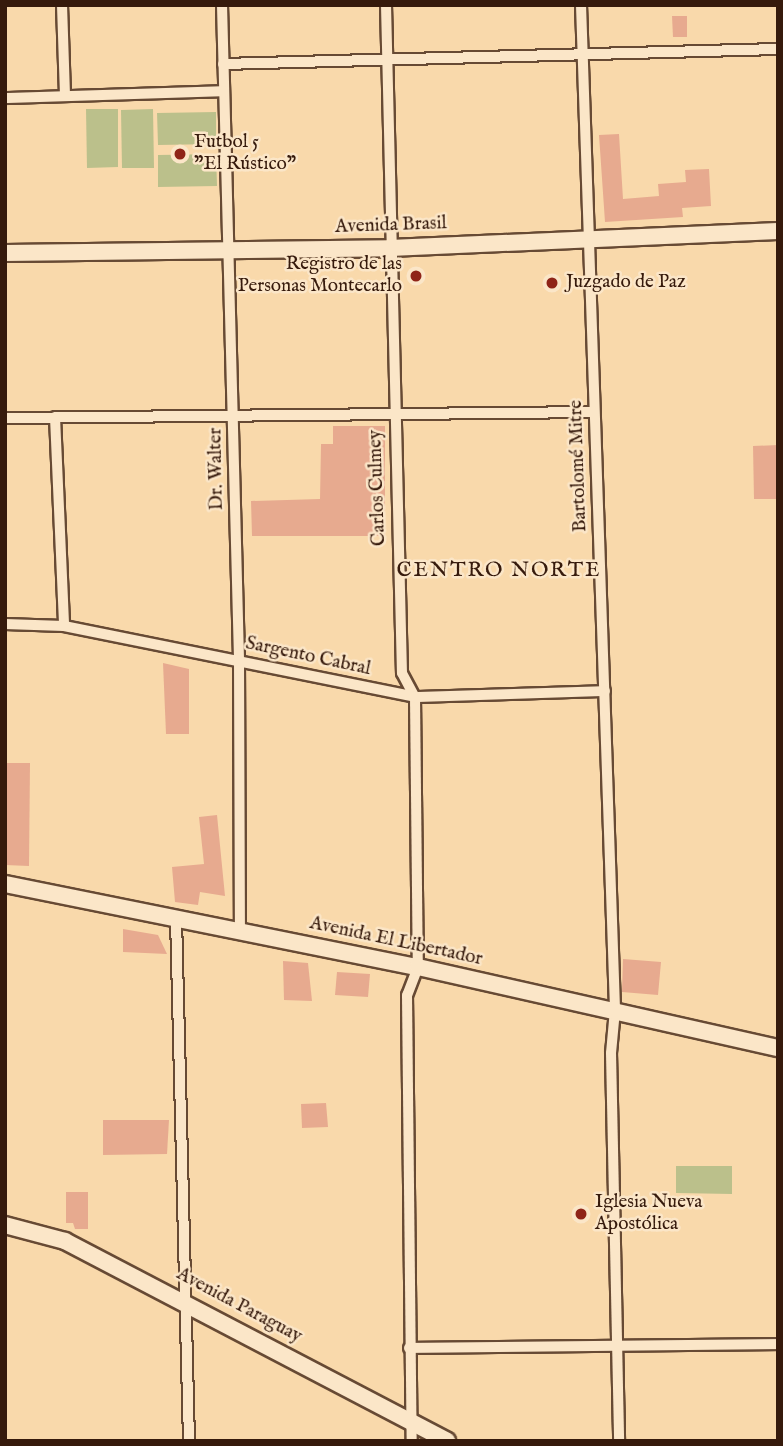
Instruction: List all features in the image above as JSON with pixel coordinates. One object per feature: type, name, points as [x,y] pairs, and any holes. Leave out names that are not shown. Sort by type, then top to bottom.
[{"type":"main road","name":"Avenida Brasil","points":[[5,253],[390,248],[778,231]]},
{"type":"main road","name":"Avenida El Libertador","points":[[5,884],[418,967],[778,1048]]},
{"type":"main road","name":"Avenida Paraguay","points":[[5,1225],[65,1241],[447,1441]]},
{"type":"street","points":[[62,5],[65,96]]},
{"type":"street","name":"Dr. Walter","points":[[222,5],[225,251],[233,413],[239,660],[240,932]]},
{"type":"street","name":"Carlos Culmey","points":[[386,5],[393,414],[402,673],[415,697],[418,967],[407,995],[412,1441]]},
{"type":"street","name":"Bartolomé Mitre","points":[[581,5],[615,1010],[611,1053],[619,1441]]},
{"type":"street","points":[[223,64],[778,49]]},
{"type":"street","points":[[5,98],[224,91]]},
{"type":"street","points":[[5,418],[233,413],[594,412]]},
{"type":"street","points":[[55,417],[64,626]]},
{"type":"street","name":"Sargento Cabral","points":[[5,624],[64,626],[415,697],[605,691]]},
{"type":"street","points":[[176,917],[188,1441]]},
{"type":"street","points":[[409,1348],[616,1349],[778,1344]]},
{"type":"green space","points":[[86,109],[118,109],[118,167],[87,168]]},
{"type":"green space","points":[[153,109],[154,168],[122,168],[121,110]]},
{"type":"green space","points":[[216,112],[216,144],[158,145],[157,113]]},
{"type":"green space","points":[[216,154],[217,186],[158,187],[158,155]]},
{"type":"green space","points":[[676,1166],[732,1166],[732,1194],[676,1193]]},
{"type":"building","points":[[672,16],[687,16],[687,37],[673,37]]},
{"type":"building","points":[[619,134],[623,199],[659,196],[658,184],[686,182],[685,170],[709,169],[711,206],[682,208],[683,217],[605,222],[599,135]]},
{"type":"building","points":[[333,426],[385,426],[385,536],[252,536],[251,501],[320,499],[321,444],[333,444]]},
{"type":"building","points":[[778,445],[778,499],[754,499],[753,446]]},
{"type":"building","points":[[163,663],[189,669],[189,734],[166,734]]},
{"type":"building","points":[[5,763],[30,763],[29,866],[5,865]]},
{"type":"building","points":[[217,815],[225,896],[200,892],[198,905],[175,902],[172,867],[204,864],[199,817]]},
{"type":"building","points":[[123,929],[158,935],[167,954],[123,952]]},
{"type":"building","points":[[623,959],[661,962],[658,995],[622,992]]},
{"type":"building","points":[[283,961],[308,963],[312,1001],[284,1000]]},
{"type":"building","points":[[337,972],[370,974],[368,997],[335,995]]},
{"type":"building","points":[[326,1103],[328,1127],[302,1128],[301,1104]]},
{"type":"building","points":[[103,1120],[169,1120],[167,1154],[103,1155]]},
{"type":"building","points":[[66,1192],[88,1192],[88,1229],[75,1229],[73,1223],[66,1223]]},
{"type":"place","name":"Futbol 5 \"El Rústico\"","points":[[180,154]]},
{"type":"place","name":"Registro de las Personas Montecarlo","points":[[416,276]]},
{"type":"place","name":"Juzgado de Paz","points":[[552,283]]},
{"type":"place","name":"Iglesia Nueva Apostólica","points":[[581,1214]]},
{"type":"district","name":"CENTRO NORTE","points":[[499,571]]}]
